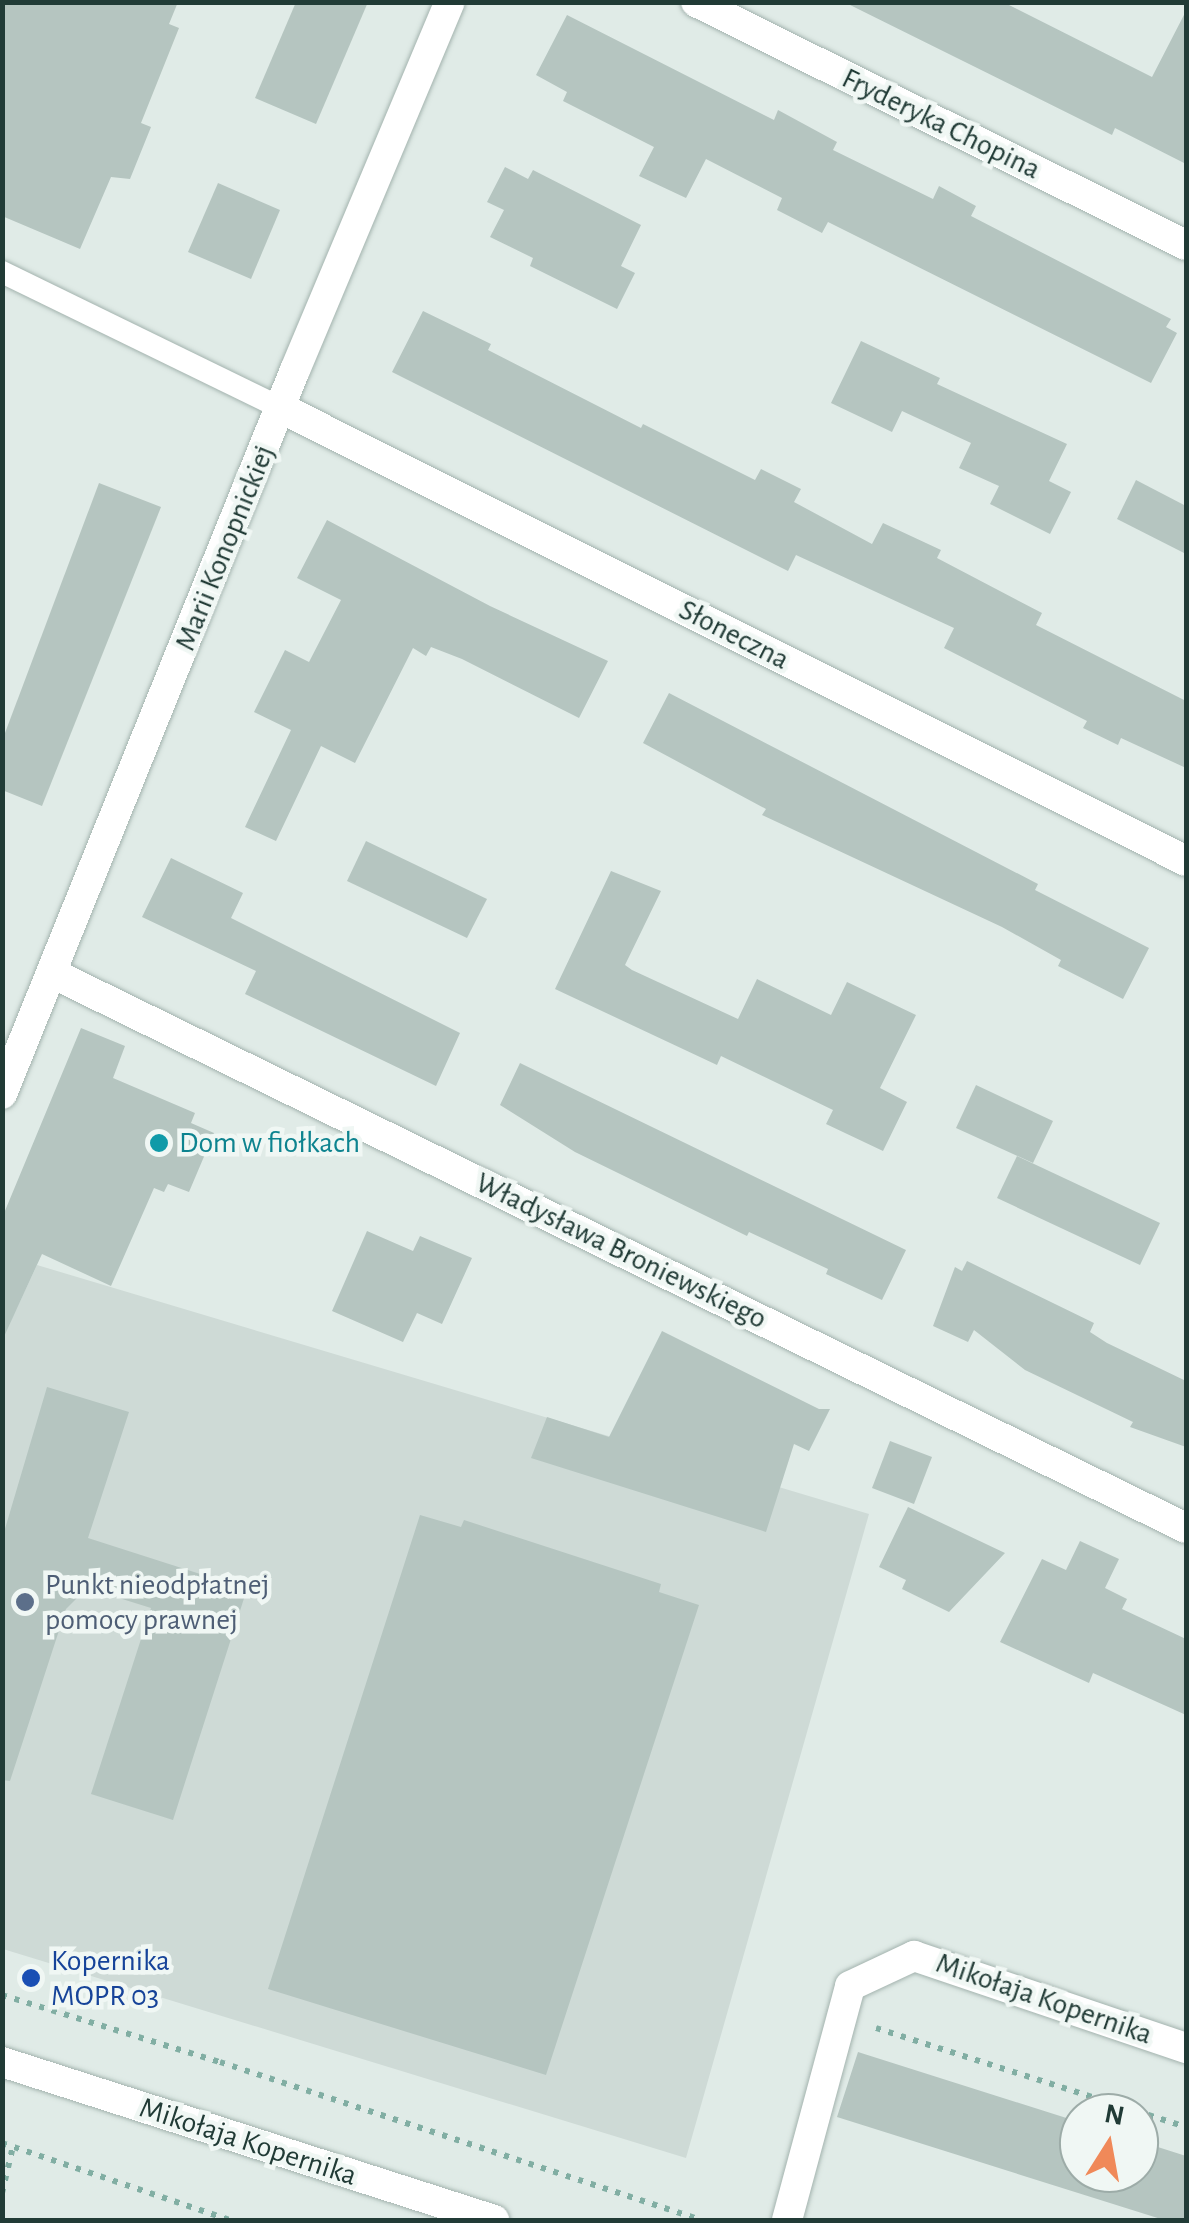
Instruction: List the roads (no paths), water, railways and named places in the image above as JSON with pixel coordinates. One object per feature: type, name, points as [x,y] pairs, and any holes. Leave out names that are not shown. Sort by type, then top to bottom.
[{"type":"street","name":"Marii Konopnickiej","points":[[2,1094],[450,2]]},
{"type":"street","name":"Fryderyka Chopina","points":[[696,2],[1186,245]]},
{"type":"street","name":"Słoneczna","points":[[281,408],[1186,862]]},
{"type":"street","name":"Władysława Broniewskiego","points":[[54,974],[1186,1528]]},
{"type":"street","name":"Mikołaja Kopernika","points":[[786,2220],[850,1986],[914,1956],[1186,2048]]},
{"type":"street","name":"Mikołaja Kopernika","points":[[2,2062],[494,2220]]},
{"type":"lane","points":[[2,272],[281,408]]},
{"type":"place","name":"Dom w fiołkach","points":[[159,1143]]},
{"type":"place","name":"Punkt nieodpłatnej pomocy prawnej","points":[[25,1602]]},
{"type":"place","name":"Kopernika MOPR 03","points":[[31,1978]]}]
